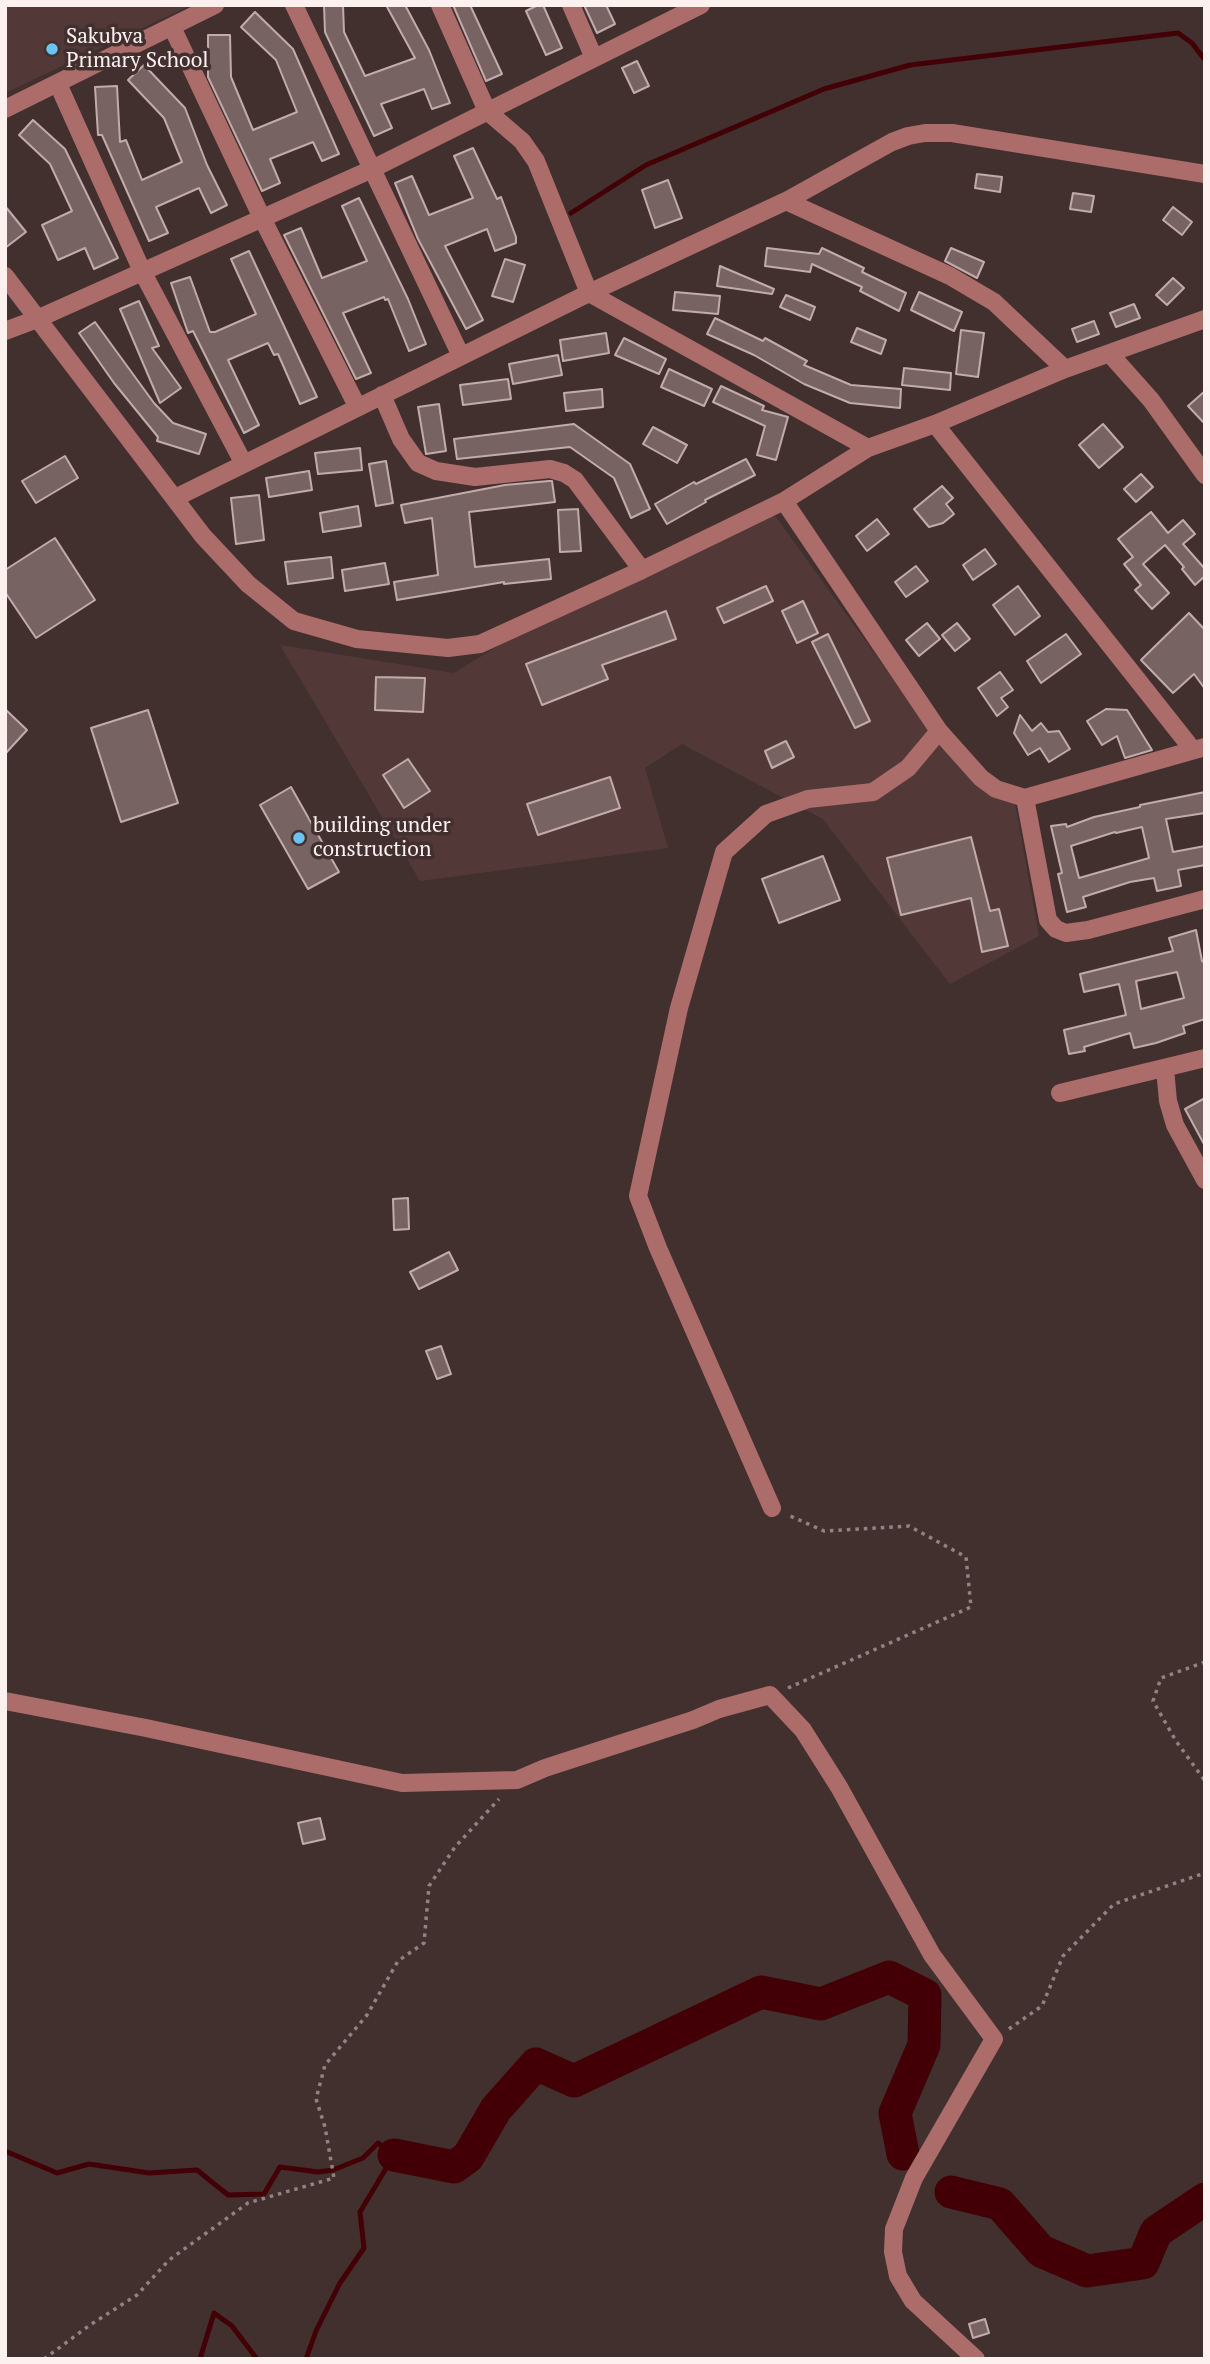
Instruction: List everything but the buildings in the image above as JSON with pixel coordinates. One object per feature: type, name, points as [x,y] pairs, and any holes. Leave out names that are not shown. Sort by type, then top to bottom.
[{"type":"street","points":[[5,108],[215,5]]},
{"type":"street","points":[[294,5],[370,170],[461,356]]},
{"type":"street","points":[[440,5],[487,111],[522,141],[536,161],[589,293],[867,447]]},
{"type":"street","points":[[571,5],[594,58]]},
{"type":"street","points":[[5,331],[370,170],[701,5]]},
{"type":"street","points":[[172,27],[262,218],[357,406]]},
{"type":"street","points":[[58,84],[142,271],[244,464]]},
{"type":"street","points":[[176,498],[589,293],[786,201],[892,142],[925,133],[952,133],[1205,174]]},
{"type":"street","points":[[786,201],[950,276],[993,302],[1065,369]]},
{"type":"street","points":[[5,276],[203,536],[248,584],[294,621],[357,639],[447,648],[480,644],[642,570],[784,501],[867,447],[935,424],[1065,369],[1205,319]]},
{"type":"street","points":[[1110,354],[1151,400],[1205,475]]},
{"type":"street","points":[[382,396],[401,439],[418,463],[436,471],[475,477],[550,469],[575,480],[642,570]]},
{"type":"street","points":[[784,501],[939,731],[981,778],[996,789],[1025,798],[1199,748],[935,424]]},
{"type":"street","points":[[772,1508],[658,1248],[638,1196],[679,1008],[723,852],[766,814],[808,799],[873,792],[908,768],[939,731]]},
{"type":"street","points":[[1025,798],[1048,920],[1056,929],[1066,933],[1088,930],[1205,898]]},
{"type":"street","points":[[1060,1093],[1205,1058]]},
{"type":"street","points":[[1165,1069],[1168,1101],[1175,1125],[1205,1180]]},
{"type":"street","points":[[5,1700],[402,1783],[517,1780],[719,1709],[770,1695],[803,1730],[839,1787],[932,1955],[994,2039],[914,2178],[894,2229],[893,2252],[898,2276],[913,2301],[976,2359]]},
{"type":"path","points":[[770,1695],[971,1607],[966,1557],[909,1526],[824,1531],[772,1508]]},
{"type":"path","points":[[1205,1662],[1161,1678],[1153,1701],[1176,1741],[1205,1781]]},
{"type":"path","points":[[44,2359],[137,2295],[169,2260],[248,2203],[334,2178],[326,2127],[316,2099],[325,2065],[367,2015],[398,1961],[424,1943],[429,1886],[455,1847],[517,1780]]},
{"type":"path","points":[[994,2039],[1042,2006],[1063,1956],[1114,1904],[1205,1873]]},
{"type":"shaded area","name":"Sakubva Primary School","points":[[5,5],[191,5],[5,93]]},
{"type":"shaded area","points":[[768,506],[927,726],[1015,803],[1039,936],[950,984],[823,819],[682,744],[645,768],[668,848],[420,881],[280,645],[454,673],[545,617]]},
{"type":"waterway","points":[[571,213],[646,165],[824,89],[910,65],[1178,33],[1192,43],[1205,60]]},
{"type":"waterway","points":[[394,2155],[454,2167],[468,2157],[496,2109],[536,2064],[574,2081],[761,1992],[821,2004],[889,1977],[925,1995],[924,2045],[895,2113],[903,2154]]},
{"type":"waterway","points":[[5,2151],[57,2173],[89,2164],[149,2173],[197,2170],[228,2195],[264,2194],[280,2167],[318,2172],[333,2170],[363,2158],[378,2143],[394,2155],[360,2212],[364,2248],[340,2283],[316,2331],[306,2359]]},
{"type":"waterway","points":[[951,2192],[1000,2204],[1041,2251],[1087,2271],[1143,2263],[1156,2232],[1205,2199]]},
{"type":"waterway","points":[[200,2359],[214,2313],[232,2326],[257,2359]]},
{"type":"place","name":"Sakubva Primary School","points":[[52,49]]},
{"type":"place","name":"building under construction","points":[[299,838]]}]
